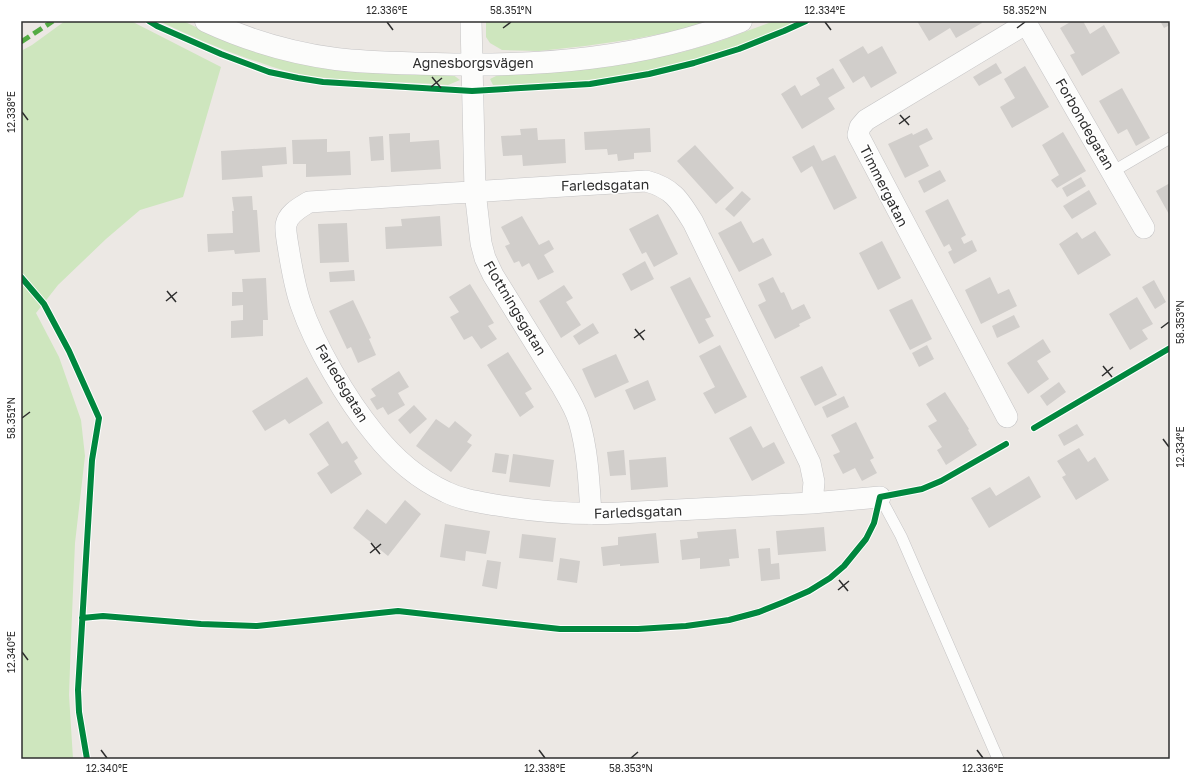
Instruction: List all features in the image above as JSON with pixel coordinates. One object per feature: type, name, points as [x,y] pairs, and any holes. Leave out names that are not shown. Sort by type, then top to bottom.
[{"type":"street","name":"Agnesborgsvägen","points":[[206,21],[221,28],[267,44],[336,59],[395,63],[471,65],[549,62],[586,59],[628,53],[682,40],[741,21]]},
{"type":"street","name":"Flottningsgatan","points":[[470,21],[475,191],[481,243],[485,258],[501,288],[571,401],[578,420],[586,457],[591,514]]},
{"type":"street","name":"Forbondegatan","points":[[1030,23],[1144,228]]},
{"type":"street","name":"Timmergatan","points":[[1007,417],[858,136],[860,127],[866,120],[1030,23]]},
{"type":"street","name":"Farledsgatan","points":[[646,181],[660,185],[672,192],[684,207],[693,222],[810,463],[814,482],[812,503],[686,511],[591,514],[542,511],[468,500],[447,493],[421,477],[391,453],[374,433],[336,377],[317,342],[301,305],[292,274],[286,224],[294,211],[309,202],[475,191],[646,181]]},
{"type":"street","points":[[812,503],[880,497]]},
{"type":"lane","points":[[1112,172],[1170,138]]},
{"type":"lane","points":[[880,497],[902,536],[998,759]]},
{"type":"green space","points":[[65,21],[131,21],[221,67],[183,197],[140,210],[106,239],[58,285],[36,313],[59,357],[81,420],[85,456],[75,543],[71,639],[69,695],[73,759],[21,759],[21,51],[32,45]]},
{"type":"green space","points":[[159,21],[183,21],[213,35],[452,74],[460,80],[448,85],[336,79],[299,74],[237,55]]},
{"type":"green space","points":[[486,21],[708,21],[680,30],[634,39],[539,51],[502,50],[490,43],[486,37]]},
{"type":"green space","points":[[774,21],[802,21],[753,41],[702,58],[676,65],[624,75],[597,79],[545,83],[493,85],[490,79],[500,74],[568,71],[632,62],[683,52],[720,41]]},
{"type":"building","points":[[917,21],[981,21],[982,23],[956,38],[950,28],[929,41]]},
{"type":"building","points":[[1072,21],[1083,21],[1090,34],[1104,25],[1120,53],[1082,76],[1070,55],[1075,53],[1060,28]]},
{"type":"building","points":[[1160,21],[1170,21],[1170,25],[1164,28]]},
{"type":"building","points":[[863,46],[868,54],[882,46],[897,73],[871,88],[864,76],[853,83],[839,60]]},
{"type":"building","points":[[996,63],[1002,73],[979,86],[973,77]]},
{"type":"building","points":[[1025,66],[1049,107],[1012,128],[1000,107],[1015,98],[1004,79]]},
{"type":"building","points":[[833,68],[845,88],[828,98],[835,109],[802,129],[781,94],[795,85],[801,96],[820,85],[816,78]]},
{"type":"building","points":[[1122,88],[1150,138],[1136,146],[1127,129],[1118,134],[1099,101]]},
{"type":"building","points":[[537,128],[538,140],[565,139],[566,163],[523,166],[522,155],[503,156],[501,136],[521,135],[520,129]]},
{"type":"building","points":[[650,128],[651,152],[634,153],[634,159],[618,161],[617,154],[608,155],[607,149],[585,150],[584,132]]},
{"type":"building","points":[[927,128],[933,139],[919,146],[929,166],[905,178],[888,144]]},
{"type":"building","points":[[1063,132],[1086,171],[1057,188],[1051,180],[1059,175],[1042,145]]},
{"type":"building","points":[[410,133],[410,142],[439,140],[441,169],[391,172],[389,134]]},
{"type":"building","points":[[383,136],[384,160],[371,161],[369,137]]},
{"type":"building","points":[[327,139],[327,152],[350,151],[351,175],[306,177],[306,164],[293,164],[292,140]]},
{"type":"building","points":[[695,145],[734,188],[716,204],[677,161]]},
{"type":"building","points":[[814,145],[822,161],[835,155],[857,198],[834,210],[812,166],[801,173],[792,157]]},
{"type":"building","points":[[286,147],[287,164],[262,166],[263,177],[222,180],[221,151]]},
{"type":"building","points":[[940,170],[946,181],[924,193],[918,181]]},
{"type":"building","points":[[1081,177],[1086,186],[1067,197],[1062,188]]},
{"type":"building","points":[[1170,183],[1170,216],[1156,191]]},
{"type":"building","points":[[1089,190],[1097,204],[1072,219],[1063,206]]},
{"type":"building","points":[[742,191],[751,199],[734,217],[725,209]]},
{"type":"building","points":[[252,196],[253,210],[257,210],[260,252],[235,254],[234,250],[208,252],[207,234],[233,233],[232,211],[234,211],[232,197]]},
{"type":"building","points":[[948,199],[966,235],[961,238],[964,244],[972,240],[977,251],[954,264],[948,252],[952,250],[949,244],[944,247],[925,211]]},
{"type":"building","points":[[658,214],[678,254],[654,267],[646,252],[642,254],[629,229]]},
{"type":"building","points":[[440,216],[442,246],[386,249],[385,227],[402,226],[401,219]]},
{"type":"building","points":[[522,216],[539,245],[549,240],[554,249],[544,255],[554,272],[538,280],[529,263],[522,267],[519,261],[514,263],[505,246],[510,244],[501,227]]},
{"type":"building","points":[[741,221],[753,243],[763,238],[772,255],[739,272],[718,233]]},
{"type":"building","points":[[347,223],[349,262],[320,263],[318,224]]},
{"type":"building","points":[[1095,231],[1111,255],[1078,275],[1059,244],[1077,232],[1082,239]]},
{"type":"building","points":[[882,241],[901,278],[878,290],[859,253]]},
{"type":"building","points":[[645,261],[654,279],[631,291],[622,274]]},
{"type":"building","points":[[354,270],[355,281],[330,282],[329,272]]},
{"type":"building","points":[[690,277],[711,317],[705,319],[714,336],[699,344],[670,287]]},
{"type":"building","points":[[773,277],[781,293],[784,292],[792,310],[804,304],[811,318],[799,324],[800,326],[775,339],[758,305],[766,301],[758,284]]},
{"type":"building","points":[[990,277],[998,294],[1009,289],[1017,306],[981,324],[965,290]]},
{"type":"building","points":[[266,278],[268,320],[263,320],[263,336],[231,338],[231,321],[243,320],[243,305],[232,306],[232,292],[243,292],[242,279]]},
{"type":"building","points":[[1154,280],[1166,302],[1155,309],[1142,287]]},
{"type":"building","points":[[470,284],[494,323],[488,326],[497,339],[481,349],[472,336],[464,340],[450,317],[459,312],[449,297]]},
{"type":"building","points":[[564,285],[573,298],[566,302],[581,325],[561,338],[539,301]]},
{"type":"building","points":[[1137,297],[1153,324],[1142,330],[1148,339],[1130,350],[1109,314]]},
{"type":"building","points":[[912,299],[932,339],[910,350],[889,310]]},
{"type":"building","points":[[353,300],[371,338],[369,339],[376,355],[358,363],[351,347],[347,349],[329,311]]},
{"type":"building","points":[[1014,315],[1020,327],[997,338],[992,326]]},
{"type":"building","points":[[593,323],[599,333],[579,345],[573,336]]},
{"type":"building","points":[[1043,339],[1051,352],[1037,361],[1049,379],[1028,394],[1007,363]]},
{"type":"building","points":[[720,345],[747,397],[715,414],[703,393],[715,387],[699,356]]},
{"type":"building","points":[[927,345],[934,359],[919,367],[912,353]]},
{"type":"building","points":[[508,352],[532,389],[525,393],[534,407],[520,417],[487,365]]},
{"type":"building","points":[[616,354],[629,382],[595,398],[582,369]]},
{"type":"building","points":[[822,366],[837,395],[815,406],[800,377]]},
{"type":"building","points":[[399,371],[409,387],[398,393],[405,405],[388,415],[383,407],[377,410],[370,399],[376,396],[371,389]]},
{"type":"building","points":[[307,377],[323,403],[289,424],[285,419],[265,431],[252,411]]},
{"type":"building","points":[[648,380],[656,400],[634,410],[625,390]]},
{"type":"building","points":[[1059,382],[1066,392],[1047,406],[1040,396]]},
{"type":"building","points":[[945,392],[969,429],[968,430],[977,445],[946,465],[937,450],[942,447],[928,426],[937,421],[926,404]]},
{"type":"building","points":[[844,396],[849,407],[827,418],[822,407]]},
{"type":"building","points":[[414,405],[427,419],[410,434],[398,420]]},
{"type":"building","points":[[436,419],[449,428],[455,421],[472,435],[467,442],[472,445],[451,472],[416,446]]},
{"type":"building","points":[[328,421],[342,444],[347,441],[358,458],[354,461],[362,474],[331,494],[317,473],[329,465],[309,434]]},
{"type":"building","points":[[856,422],[874,458],[870,460],[877,473],[862,481],[855,468],[843,474],[833,455],[840,452],[831,435]]},
{"type":"building","points":[[1077,424],[1084,435],[1064,446],[1058,435]]},
{"type":"building","points":[[751,426],[763,448],[774,442],[785,463],[752,481],[729,438]]},
{"type":"building","points":[[1079,448],[1088,462],[1095,457],[1109,480],[1076,500],[1062,477],[1066,475],[1057,461]]},
{"type":"building","points":[[624,450],[626,475],[610,476],[607,452]]},
{"type":"building","points":[[495,453],[509,455],[506,474],[492,472]]},
{"type":"building","points":[[513,454],[554,460],[550,487],[509,482]]},
{"type":"building","points":[[666,457],[668,487],[631,490],[629,460]]},
{"type":"building","points":[[1029,476],[1041,497],[989,528],[971,498],[990,487],[996,496]]},
{"type":"building","points":[[405,500],[421,514],[388,556],[353,528],[367,509],[386,524]]},
{"type":"building","points":[[445,524],[490,531],[486,554],[466,551],[465,561],[440,557]]},
{"type":"building","points":[[824,527],[826,551],[778,555],[776,531]]},
{"type":"building","points":[[736,529],[739,558],[729,559],[730,566],[700,569],[700,558],[682,560],[680,540],[698,538],[697,532]]},
{"type":"building","points":[[656,533],[659,563],[603,566],[601,547],[618,545],[618,537]]},
{"type":"building","points":[[522,534],[556,538],[553,562],[519,558]]},
{"type":"building","points":[[770,548],[771,564],[779,563],[780,579],[761,581],[758,549]]},
{"type":"building","points":[[560,558],[580,561],[577,583],[557,580]]},
{"type":"building","points":[[487,560],[501,562],[497,589],[482,586]]},
{"type":"marked path","points":[[21,42],[53,21]]},
{"type":"cycle path","points":[[149,21],[157,26],[221,54],[269,72],[323,82],[472,91],[590,84],[649,74],[694,63],[739,49],[806,21]]},
{"type":"cycle path","points":[[21,277],[44,304],[69,351],[99,418],[92,460],[78,690],[79,712],[87,759]]},
{"type":"cycle path","points":[[1034,428],[1170,348]]},
{"type":"cycle path","points":[[82,618],[103,616],[201,624],[257,626],[398,611],[560,629],[638,629],[686,626],[729,620],[759,612],[784,602],[809,591],[830,578],[844,566],[866,539],[874,523],[880,497],[922,489],[941,481],[1006,444]]}]
